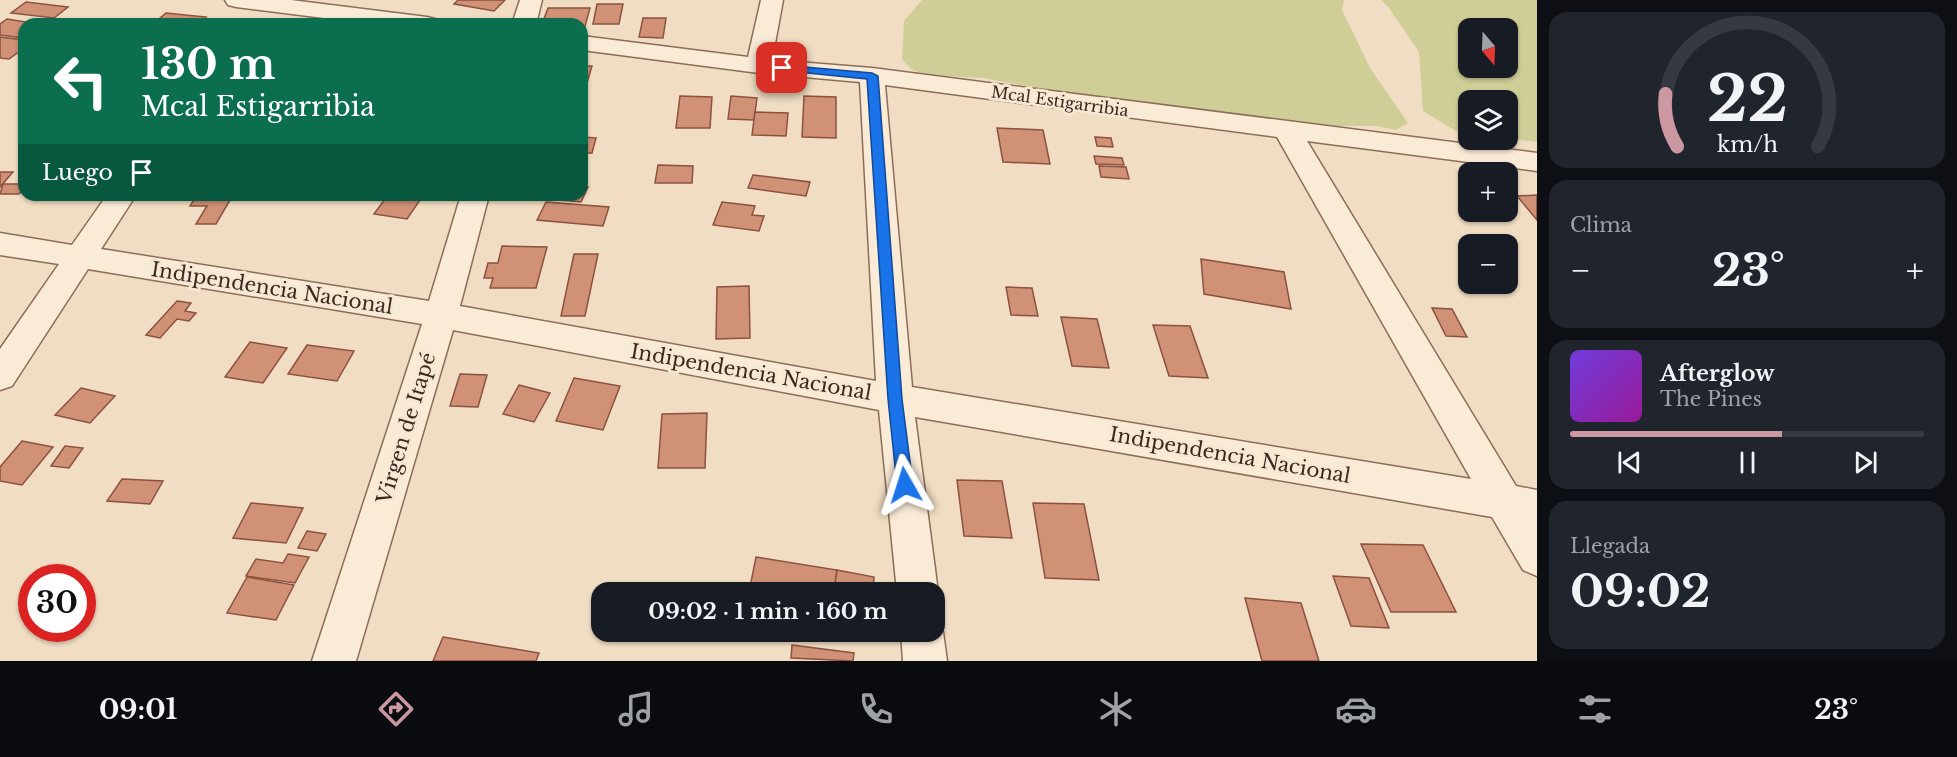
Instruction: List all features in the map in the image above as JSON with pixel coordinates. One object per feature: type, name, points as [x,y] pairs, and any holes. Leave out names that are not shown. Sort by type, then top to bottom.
[{"type":"street","points":[[526,18],[531,0]]},
{"type":"street","points":[[759,66],[772,0]]},
{"type":"street","points":[[242,18],[249,1],[381,18]]},
{"type":"street","name":"Mcal Estigarribia","points":[[588,45],[759,66],[872,76],[1288,132],[1537,162]]},
{"type":"street","points":[[872,76],[895,399],[916,582]]},
{"type":"street","points":[[1288,132],[1521,504],[1537,556]]},
{"type":"street","points":[[0,376],[118,201]]},
{"type":"street","name":"Virgen de Itapé","points":[[334,661],[441,315],[473,201]]},
{"type":"street","name":"Indipendencia Nacional","points":[[0,244],[441,315],[895,399],[1521,504]]},
{"type":"street","points":[[923,642],[925,661]]},
{"type":"shaded area","points":[[922,0],[1344,0],[1342,10],[1370,68],[1408,123],[1396,130],[1376,126],[1315,126],[1089,103],[1036,88],[983,78],[925,75],[911,69],[902,59],[904,21]]},
{"type":"shaded area","points":[[1381,0],[1537,0],[1537,142],[1518,139],[1518,90],[1458,90],[1458,131],[1423,111],[1419,52]]},
{"type":"building","points":[[458,0],[505,0],[494,11],[454,4]]},
{"type":"building","points":[[26,2],[68,7],[54,18],[11,13]]},
{"type":"building","points":[[597,4],[623,4],[619,24],[593,24]]},
{"type":"building","points":[[548,8],[590,8],[587,18],[544,18]]},
{"type":"building","points":[[166,13],[206,17],[205,18],[160,18]]},
{"type":"building","points":[[643,18],[666,18],[663,38],[639,37]]},
{"type":"building","points":[[7,19],[18,21],[18,37],[0,35],[0,24]]},
{"type":"building","points":[[0,37],[18,39],[18,52],[9,59],[0,58]]},
{"type":"building","points":[[588,66],[592,66],[588,80]]},
{"type":"building","points":[[680,96],[712,97],[710,128],[676,128]]},
{"type":"building","points":[[731,96],[757,98],[754,120],[728,119]]},
{"type":"building","points":[[804,96],[836,97],[836,138],[802,137]]},
{"type":"building","points":[[755,112],[788,113],[786,136],[752,135]]},
{"type":"building","points":[[997,128],[1043,130],[1050,164],[1003,162]]},
{"type":"building","points":[[588,137],[596,138],[592,153],[588,153]]},
{"type":"building","points":[[1095,137],[1111,138],[1113,147],[1097,146]]},
{"type":"building","points":[[1094,156],[1122,158],[1124,165],[1096,164]]},
{"type":"building","points":[[658,165],[693,166],[692,183],[655,183]]},
{"type":"building","points":[[1099,166],[1126,167],[1129,179],[1101,177]]},
{"type":"building","points":[[0,172],[13,172],[0,187]]},
{"type":"building","points":[[753,175],[810,182],[806,196],[748,188]]},
{"type":"building","points":[[3,184],[18,184],[18,194],[0,194]]},
{"type":"building","points":[[1537,195],[1537,220],[1518,197]]},
{"type":"building","points":[[193,201],[229,201],[216,224],[196,224],[207,206],[190,206]]},
{"type":"building","points":[[384,201],[419,201],[407,219],[374,214]]},
{"type":"building","points":[[546,202],[609,207],[603,226],[537,220]]},
{"type":"building","points":[[722,202],[755,206],[752,215],[764,216],[759,231],[713,225]]},
{"type":"building","points":[[502,246],[547,247],[536,288],[490,288],[493,278],[484,278],[488,263],[498,263]]},
{"type":"building","points":[[574,254],[598,254],[585,316],[561,316]]},
{"type":"building","points":[[1201,259],[1284,272],[1291,309],[1204,294]]},
{"type":"building","points":[[749,286],[750,338],[716,339],[717,287]]},
{"type":"building","points":[[1006,287],[1032,288],[1038,316],[1011,315]]},
{"type":"building","points":[[177,301],[191,303],[185,311],[196,313],[189,321],[177,319],[160,338],[146,335]]},
{"type":"building","points":[[1432,308],[1452,309],[1467,337],[1446,336]]},
{"type":"building","points":[[1061,317],[1097,319],[1109,368],[1072,366]]},
{"type":"building","points":[[1153,325],[1190,326],[1208,378],[1169,376]]},
{"type":"building","points":[[250,342],[287,348],[263,383],[225,377]]},
{"type":"building","points":[[307,345],[354,351],[337,381],[288,374]]},
{"type":"building","points":[[460,374],[487,375],[478,407],[450,406]]},
{"type":"building","points":[[574,378],[620,386],[603,430],[556,421]]},
{"type":"building","points":[[519,385],[550,393],[534,422],[503,414]]},
{"type":"building","points":[[81,388],[115,396],[90,423],[55,415]]},
{"type":"building","points":[[707,413],[705,468],[658,468],[662,414]]},
{"type":"building","points":[[22,441],[53,447],[22,485],[0,481],[0,467]]},
{"type":"building","points":[[65,446],[83,448],[69,468],[51,466]]},
{"type":"building","points":[[122,479],[163,481],[150,504],[107,501]]},
{"type":"building","points":[[957,480],[1002,481],[1012,538],[964,536]]},
{"type":"building","points":[[251,503],[303,508],[286,543],[233,538]]},
{"type":"building","points":[[1033,503],[1084,504],[1099,580],[1045,578]]},
{"type":"building","points":[[307,531],[326,534],[317,551],[298,548]]},
{"type":"building","points":[[1361,544],[1423,545],[1456,612],[1391,612]]},
{"type":"building","points":[[288,554],[309,557],[295,583],[246,576],[256,559],[283,563]]},
{"type":"building","points":[[756,557],[837,570],[835,582],[751,582]]},
{"type":"building","points":[[837,570],[874,577],[874,582],[835,582]]},
{"type":"building","points":[[1333,576],[1369,578],[1389,628],[1351,626]]},
{"type":"building","points":[[247,577],[294,585],[276,620],[227,613]]},
{"type":"building","points":[[1245,598],[1301,603],[1319,661],[1262,661]]},
{"type":"building","points":[[443,637],[539,653],[536,661],[433,661]]},
{"type":"building","points":[[792,645],[854,653],[853,661],[791,658]]},
{"type":"route","points":[[782,68],[872,76],[895,399],[905,485]]}]
